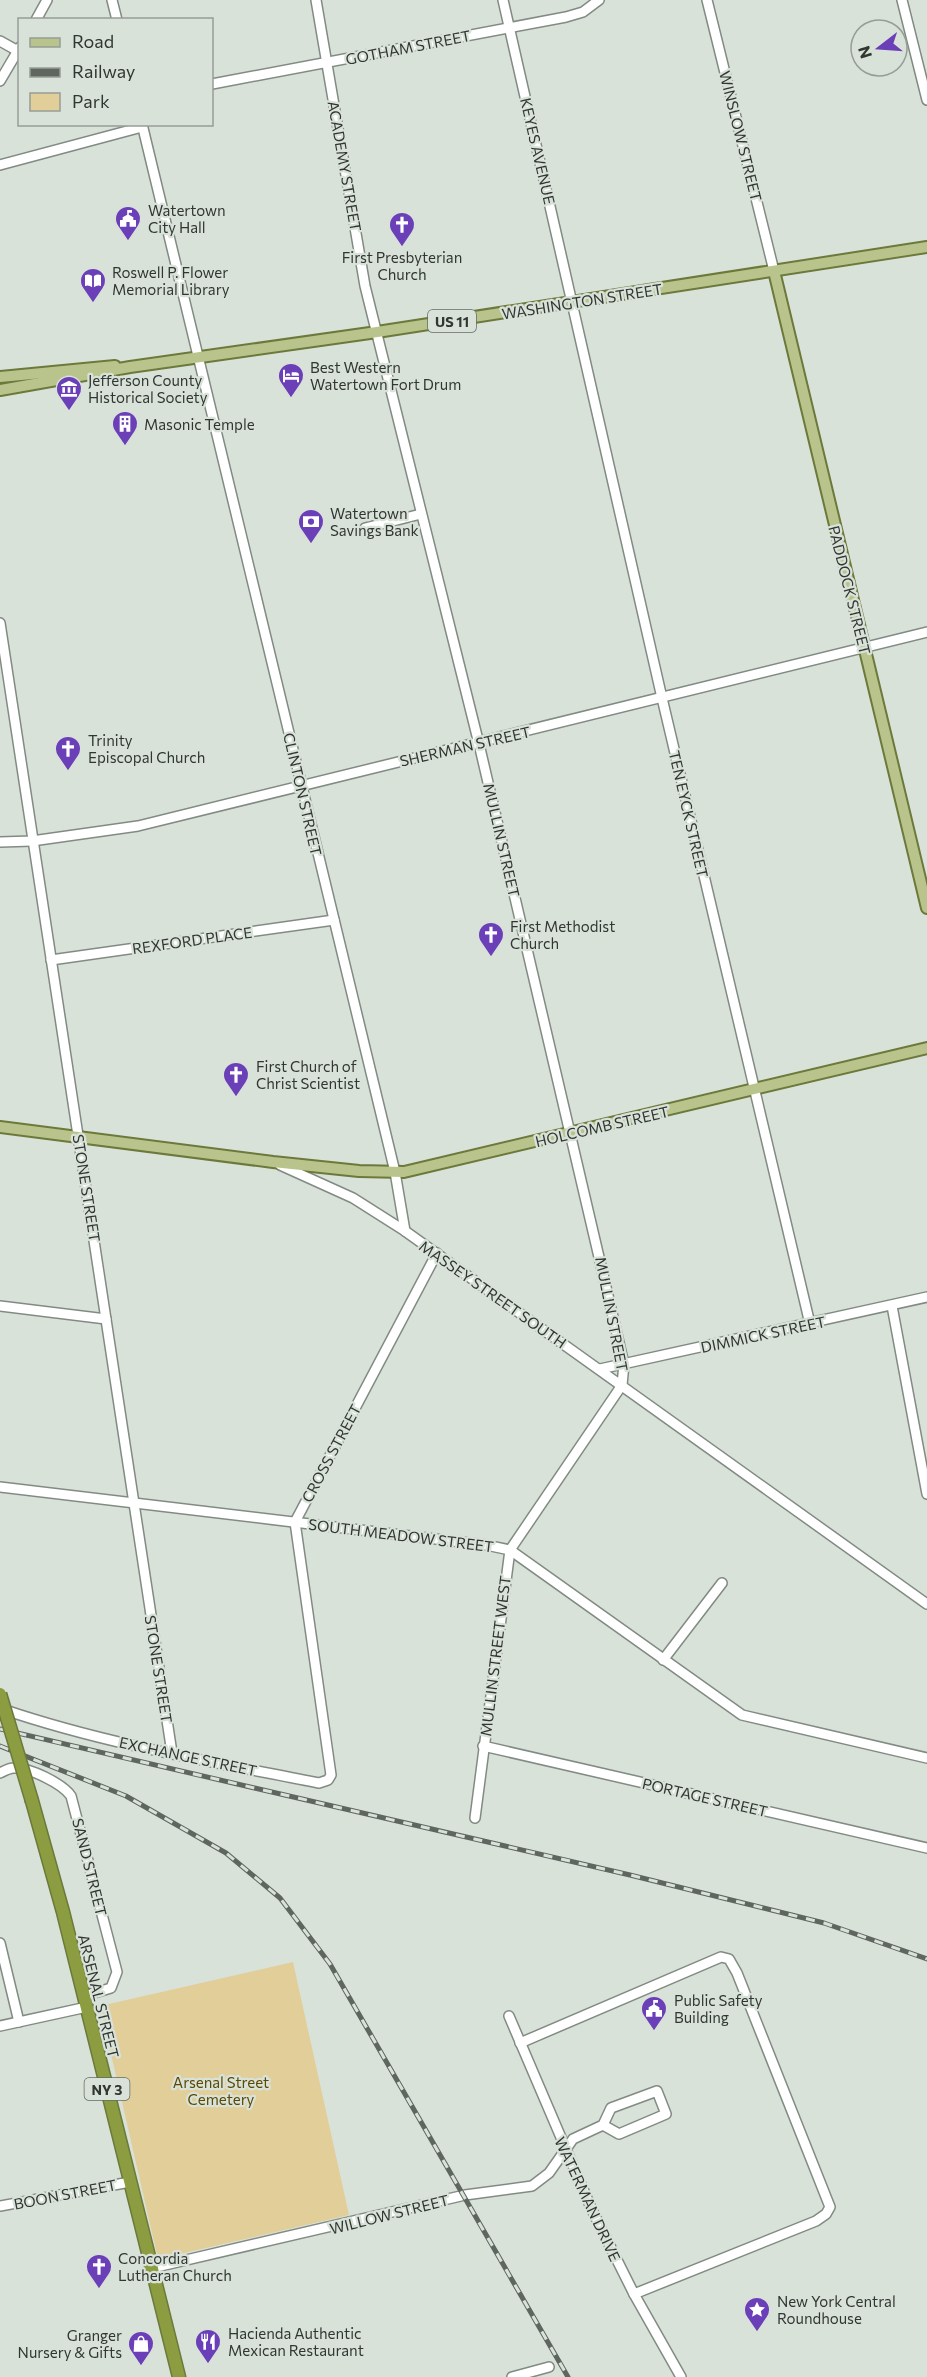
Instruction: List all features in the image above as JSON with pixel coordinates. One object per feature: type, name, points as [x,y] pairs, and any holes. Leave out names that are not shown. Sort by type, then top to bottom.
[{"type":"highway","name":"ARSENAL STREET","points":[[0,1694],[32,1801],[85,2002],[179,2377]]},
{"type":"main road","name":"WASHINGTON STREET","points":[[0,390],[130,366],[377,332],[927,247]]},
{"type":"main road","name":"PADDOCK STREET","points":[[774,271],[927,908]]},
{"type":"main road","name":"WASHINGTON STREET","points":[[0,377],[106,365],[130,366]]},
{"type":"main road","name":"HOLCOMB STREET","points":[[273,1162],[395,1172],[572,1134],[927,1048]]},
{"type":"main road","name":"MASSEY STREET SOUTH","points":[[0,1126],[273,1162]]},
{"type":"street","points":[[37,18],[47,0]]},
{"type":"street","points":[[112,0],[116,18]]},
{"type":"street","name":"ACADEMY STREET","points":[[316,0],[365,286],[377,332]]},
{"type":"street","name":"KEYES AVENUE","points":[[503,0],[571,303]]},
{"type":"street","name":"GOTHAM STREET","points":[[213,84],[583,12],[599,0]]},
{"type":"street","name":"WINSLOW STREET","points":[[707,0],[774,271]]},
{"type":"street","points":[[902,0],[927,100]]},
{"type":"street","points":[[0,41],[18,49]]},
{"type":"street","points":[[0,81],[18,51]]},
{"type":"street","points":[[0,165],[142,126]]},
{"type":"street","name":"CLINTON STREET","points":[[142,126],[395,1172],[405,1231]]},
{"type":"street","name":"TEN EYCK STREET","points":[[571,303],[810,1324]]},
{"type":"street","name":"MULLIN STREET","points":[[377,332],[572,1134],[624,1364],[622,1385]]},
{"type":"street","points":[[365,528],[421,514]]},
{"type":"street","name":"STONE STREET","points":[[0,623],[3,657],[79,1136],[172,1754]]},
{"type":"street","name":"SHERMAN STREET","points":[[0,842],[32,841],[138,826],[927,632]]},
{"type":"street","name":"REXFORD PLACE","points":[[51,960],[334,920]]},
{"type":"street","name":"MASSEY STREET SOUTH","points":[[273,1162],[319,1180],[353,1198],[405,1231],[927,1604]]},
{"type":"street","name":"CROSS STREET","points":[[295,1522],[436,1253]]},
{"type":"street","name":"DIMMICK STREET","points":[[600,1369],[927,1297]]},
{"type":"street","points":[[0,1306],[106,1319]]},
{"type":"street","points":[[892,1306],[927,1494]]},
{"type":"street","name":"MULLIN STREET WEST","points":[[474,1818],[510,1550],[622,1385]]},
{"type":"street","name":"SOUTH MEADOW STREET","points":[[0,1487],[486,1545],[510,1550],[742,1715],[927,1758]]},
{"type":"street","name":"EXCHANGE STREET","points":[[0,1708],[71,1730],[172,1754],[319,1783],[328,1780],[331,1775],[295,1522]]},
{"type":"street","points":[[663,1660],[722,1583]]},
{"type":"street","name":"PORTAGE STREET","points":[[483,1746],[927,1848]]},
{"type":"street","name":"SAND STREET","points":[[0,1773],[15,1768],[56,1781],[66,1788],[72,1797],[117,1972],[111,1988],[85,2002]]},
{"type":"street","points":[[0,1943],[19,2022]]},
{"type":"street","points":[[520,2043],[722,1957],[729,1959],[737,1973],[830,2207],[826,2214],[816,2221],[634,2294]]},
{"type":"street","points":[[0,2026],[85,2002]]},
{"type":"street","name":"WATERMAN DRIVE","points":[[508,2016],[564,2149],[634,2294],[681,2377]]},
{"type":"street","name":"WILLOW STREET","points":[[152,2268],[465,2195],[532,2186],[549,2174],[573,2139],[603,2125],[611,2108],[657,2091],[666,2114],[620,2134],[603,2125]]},
{"type":"street","name":"BOON STREET","points":[[0,2206],[130,2182]]},
{"type":"street","points":[[512,2377],[549,2367]]},
{"type":"green space","name":"Arsenal Street Cemetery","points":[[293,1962],[349,2215],[158,2259],[100,2006]]},
{"type":"railway","points":[[0,1729],[630,1875],[824,1923],[927,1959]]},
{"type":"railway","points":[[0,1746],[126,1796],[226,1853],[280,1898],[330,1964],[568,2377]]},
{"type":"place","name":"Watertown City Hall","points":[[128,242]]},
{"type":"place","name":"First Presbyterian Church","points":[[402,248]]},
{"type":"place","name":"Roswell P. Flower Memorial Library","points":[[93,304]]},
{"type":"place","name":"Best Western Watertown Fort Drum","points":[[291,399]]},
{"type":"place","name":"Jefferson County Historical Society","points":[[69,412]]},
{"type":"place","name":"Masonic Temple","points":[[125,447]]},
{"type":"place","name":"Watertown Savings Bank","points":[[311,545]]},
{"type":"place","name":"Trinity Episcopal Church","points":[[68,772]]},
{"type":"place","name":"First Methodist Church","points":[[491,958]]},
{"type":"place","name":"First Church of Christ Scientist","points":[[236,1098]]},
{"type":"place","name":"Public Safety Building","points":[[654,2032]]},
{"type":"place","name":"Concordia Lutheran Church","points":[[99,2290]]},
{"type":"place","name":"New York Central Roundhouse","points":[[757,2333]]},
{"type":"place","name":"Hacienda Authentic Mexican Restaurant","points":[[208,2365]]},
{"type":"place","name":"Granger Nursery & Gifts","points":[[141,2367]]}]
